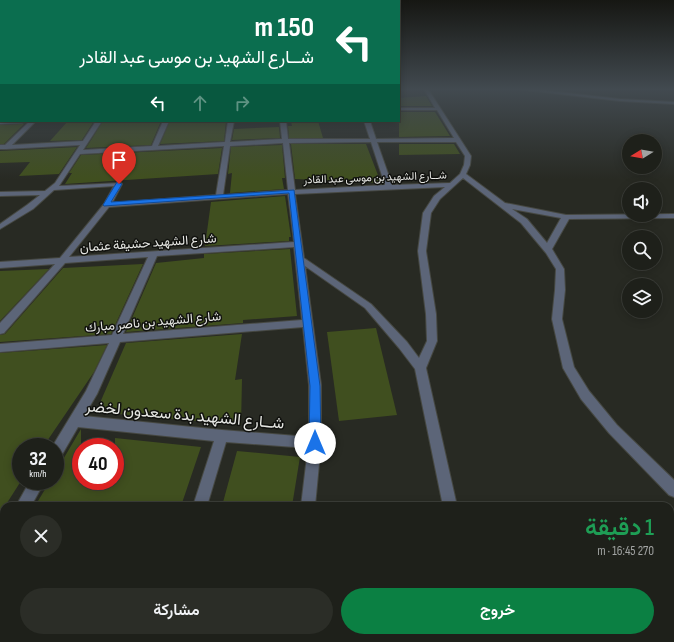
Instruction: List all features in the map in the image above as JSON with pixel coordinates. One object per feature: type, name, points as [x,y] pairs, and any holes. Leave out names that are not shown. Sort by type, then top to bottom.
[{"type":"street","points":[[420,368],[432,341],[431,314],[422,251],[427,213],[436,198],[463,175],[467,165],[468,156],[445,119]]},
{"type":"street","points":[[3,147],[32,122]]},
{"type":"street","points":[[0,227],[53,188],[66,172],[97,122]]},
{"type":"street","points":[[154,148],[166,122]]},
{"type":"street","points":[[219,196],[228,144],[230,122]]},
{"type":"street","points":[[283,122],[315,386],[315,443],[308,502]]},
{"type":"street","points":[[367,122],[389,186]]},
{"type":"street","points":[[79,152],[285,141],[459,140]]},
{"type":"street","points":[[3,147],[83,144]]},
{"type":"street","points":[[463,175],[487,194],[503,204],[524,222],[548,249],[560,269],[560,290],[557,319],[569,368],[585,395],[613,429],[674,490]]},
{"type":"street","points":[[0,330],[62,261],[107,205],[119,184],[53,188]]},
{"type":"street","name":"شــارع الشهيد بن موسى عبد القادر","points":[[107,205],[292,191],[389,186],[453,185]]},
{"type":"street","points":[[0,194],[48,193]]},
{"type":"street","points":[[503,204],[566,217],[674,216]]},
{"type":"street","points":[[548,249],[566,217]]},
{"type":"street","name":"شارع الشهيد حشيفة عثمان","points":[[0,265],[297,244]]},
{"type":"street","points":[[64,439],[91,394],[154,254]]},
{"type":"street","points":[[300,259],[368,306],[403,345],[420,368],[449,502]]},
{"type":"street","name":"شارع الشهيد بن ناصر مبارك","points":[[0,348],[308,323]]},
{"type":"street","name":"شــارع الشهيد بدة سعدون لخضر","points":[[75,421],[222,436],[315,443]]},
{"type":"street","points":[[201,502],[222,436]]},
{"type":"street","points":[[25,502],[33,490]]},
{"type":"building","points":[[400,119],[439,119],[450,136],[399,137]]},
{"type":"building","points":[[67,122],[93,122],[82,140],[50,141]]},
{"type":"building","points":[[102,122],[161,122],[151,145],[86,148]]},
{"type":"building","points":[[170,122],[226,122],[224,141],[160,144]]},
{"type":"building","points":[[291,122],[318,122],[323,138],[289,138],[288,126],[292,126]]},
{"type":"building","points":[[25,123],[4,144],[0,144],[0,125]]},
{"type":"building","points":[[279,127],[280,138],[232,140],[234,129]]},
{"type":"building","points":[[291,144],[366,144],[381,183],[295,179]]},
{"type":"building","points":[[399,144],[454,144],[460,154],[399,155]]},
{"type":"building","points":[[282,145],[285,178],[282,178],[284,189],[230,193],[232,173],[228,174],[231,147]]},
{"type":"building","points":[[77,147],[59,174],[19,176],[30,162],[0,163],[0,151]]},
{"type":"building","points":[[222,148],[218,174],[65,184],[72,173],[69,173],[81,155]]},
{"type":"building","points":[[285,196],[291,237],[289,237],[289,241],[205,246],[211,202]]},
{"type":"building","points":[[290,249],[297,316],[243,320],[243,323],[126,332],[156,263],[204,258],[204,254]]},
{"type":"building","points":[[143,264],[111,334],[0,342],[0,335],[5,334],[63,268]]},
{"type":"building","points":[[49,269],[0,321],[0,271]]},
{"type":"building","points":[[376,328],[397,415],[339,421],[327,332]]},
{"type":"building","points":[[242,334],[235,380],[242,379],[241,425],[96,412],[126,343]]},
{"type":"building","points":[[107,345],[94,372],[49,438],[12,438],[12,490],[15,490],[8,502],[0,502],[0,353]]},
{"type":"building","points":[[81,429],[81,438],[76,438]]},
{"type":"building","points":[[124,439],[201,447],[182,502],[37,502],[45,490],[64,490],[64,458],[72,444],[72,490],[124,490]]},
{"type":"building","points":[[237,451],[300,457],[293,502],[223,502]]},
{"type":"route","points":[[119,184],[107,205],[292,191],[297,244],[315,386],[315,443]]}]
